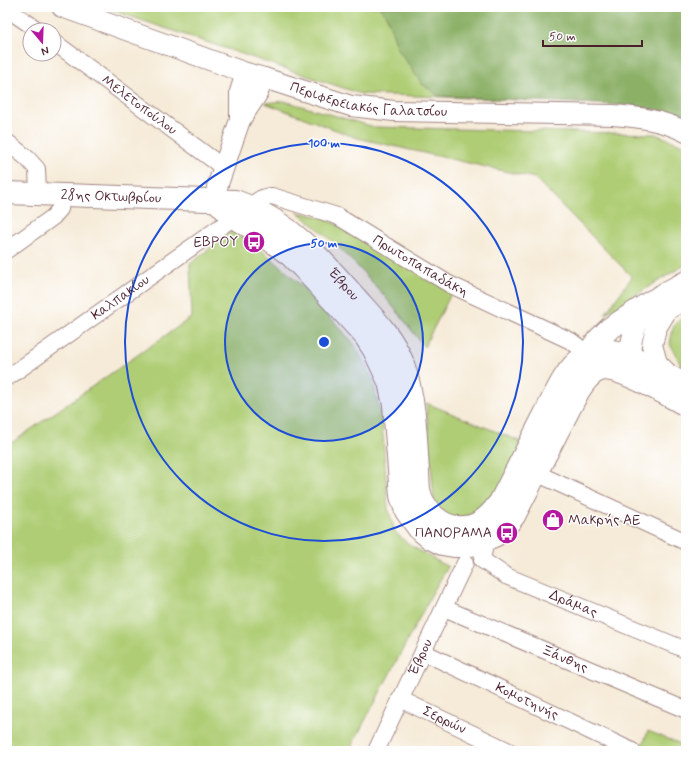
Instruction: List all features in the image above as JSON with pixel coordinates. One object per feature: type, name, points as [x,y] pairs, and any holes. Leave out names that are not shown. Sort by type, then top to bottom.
[{"type":"main road","name":"28ης Οκτωβρίου","points":[[7,193],[215,196]]},
{"type":"main road","name":"Έβρου","points":[[215,196],[252,207],[301,240],[316,254],[379,323],[391,340],[401,360],[412,397],[419,490],[421,497],[432,515],[447,525],[458,527],[472,526],[493,512],[500,502],[561,384],[576,363],[588,354],[600,350],[611,350],[629,355]]},
{"type":"main road","name":"Έβρου","points":[[215,196],[231,216],[262,234],[294,260],[365,336],[374,350],[389,382],[394,404],[401,496],[406,511],[416,525],[425,534],[442,544],[449,546],[466,546],[484,550],[514,516],[578,392],[588,378],[602,369],[614,371],[630,377]]},
{"type":"main road","points":[[588,354],[597,341],[609,329],[652,301]]},
{"type":"main road","points":[[629,355],[678,381]]},
{"type":"main road","points":[[630,377],[686,405]]},
{"type":"street","name":"Περιφερειακός Γαλατσίου","points":[[62,7],[255,76],[351,106],[394,111],[613,115],[643,118],[674,126],[686,132]]},
{"type":"street","points":[[7,9],[26,22]]},
{"type":"street","name":"Μελετοπούλου","points":[[62,48],[224,168]]},
{"type":"street","points":[[215,196],[240,120],[257,94],[255,76]]},
{"type":"street","points":[[7,142],[27,158],[37,169],[39,180],[38,194]]},
{"type":"street","points":[[7,250],[53,217],[60,209],[63,194]]},
{"type":"street","name":"Πρωτοπαπαδάκη","points":[[252,207],[256,201],[261,198],[272,196],[337,216],[449,284],[571,341],[588,354]]},
{"type":"street","name":"Καλπακίου","points":[[7,378],[230,220],[231,216]]},
{"type":"street","points":[[630,377],[629,355],[631,340],[638,320],[652,301],[686,281]]},
{"type":"street","points":[[678,381],[657,362],[652,345],[656,328],[667,310],[686,298]]},
{"type":"street","points":[[536,473],[686,542]]},
{"type":"street","name":"Έβρου","points":[[449,546],[465,563]]},
{"type":"street","name":"Έβρου","points":[[381,750],[400,700],[465,563],[484,550]]},
{"type":"street","name":"Δράμας","points":[[484,550],[506,576],[686,650]]},
{"type":"street","name":"Ξάνθης","points":[[444,608],[686,710]]},
{"type":"street","name":"Κομοτηνής","points":[[423,652],[632,751]]},
{"type":"street","name":"Σερρών","points":[[400,700],[509,751]]},
{"type":"green space","points":[[102,7],[686,7],[686,119],[672,114],[637,106],[580,102],[361,94]]},
{"type":"green space","points":[[379,7],[686,7],[686,119],[672,114],[637,106],[439,96],[422,84],[398,49],[387,17]]},
{"type":"green space","points":[[284,101],[374,127],[655,134],[686,146],[686,264],[605,314],[632,277],[535,178],[357,138],[265,103]]},
{"type":"green space","points":[[297,212],[325,218],[452,292],[424,347],[381,292],[332,241]]},
{"type":"green space","points":[[233,230],[270,257],[305,289],[354,344],[372,378],[382,421],[388,508],[395,532],[408,544],[448,567],[434,590],[349,751],[7,751],[7,446],[192,317],[190,264]]},
{"type":"green space","points":[[686,313],[686,368],[681,365],[670,344],[673,327]]},
{"type":"green space","points":[[426,403],[524,443],[496,499],[473,518],[448,517],[434,501]]},
{"type":"green space","points":[[648,731],[686,746],[686,751],[640,751]]},
{"type":"place","name":"ΕΒΡΟΥ","points":[[254,242]]},
{"type":"place","name":"Μακρής ΑΕ","points":[[553,520]]},
{"type":"place","name":"ΠΑΝΟΡΑΜΑ","points":[[507,533]]}]
